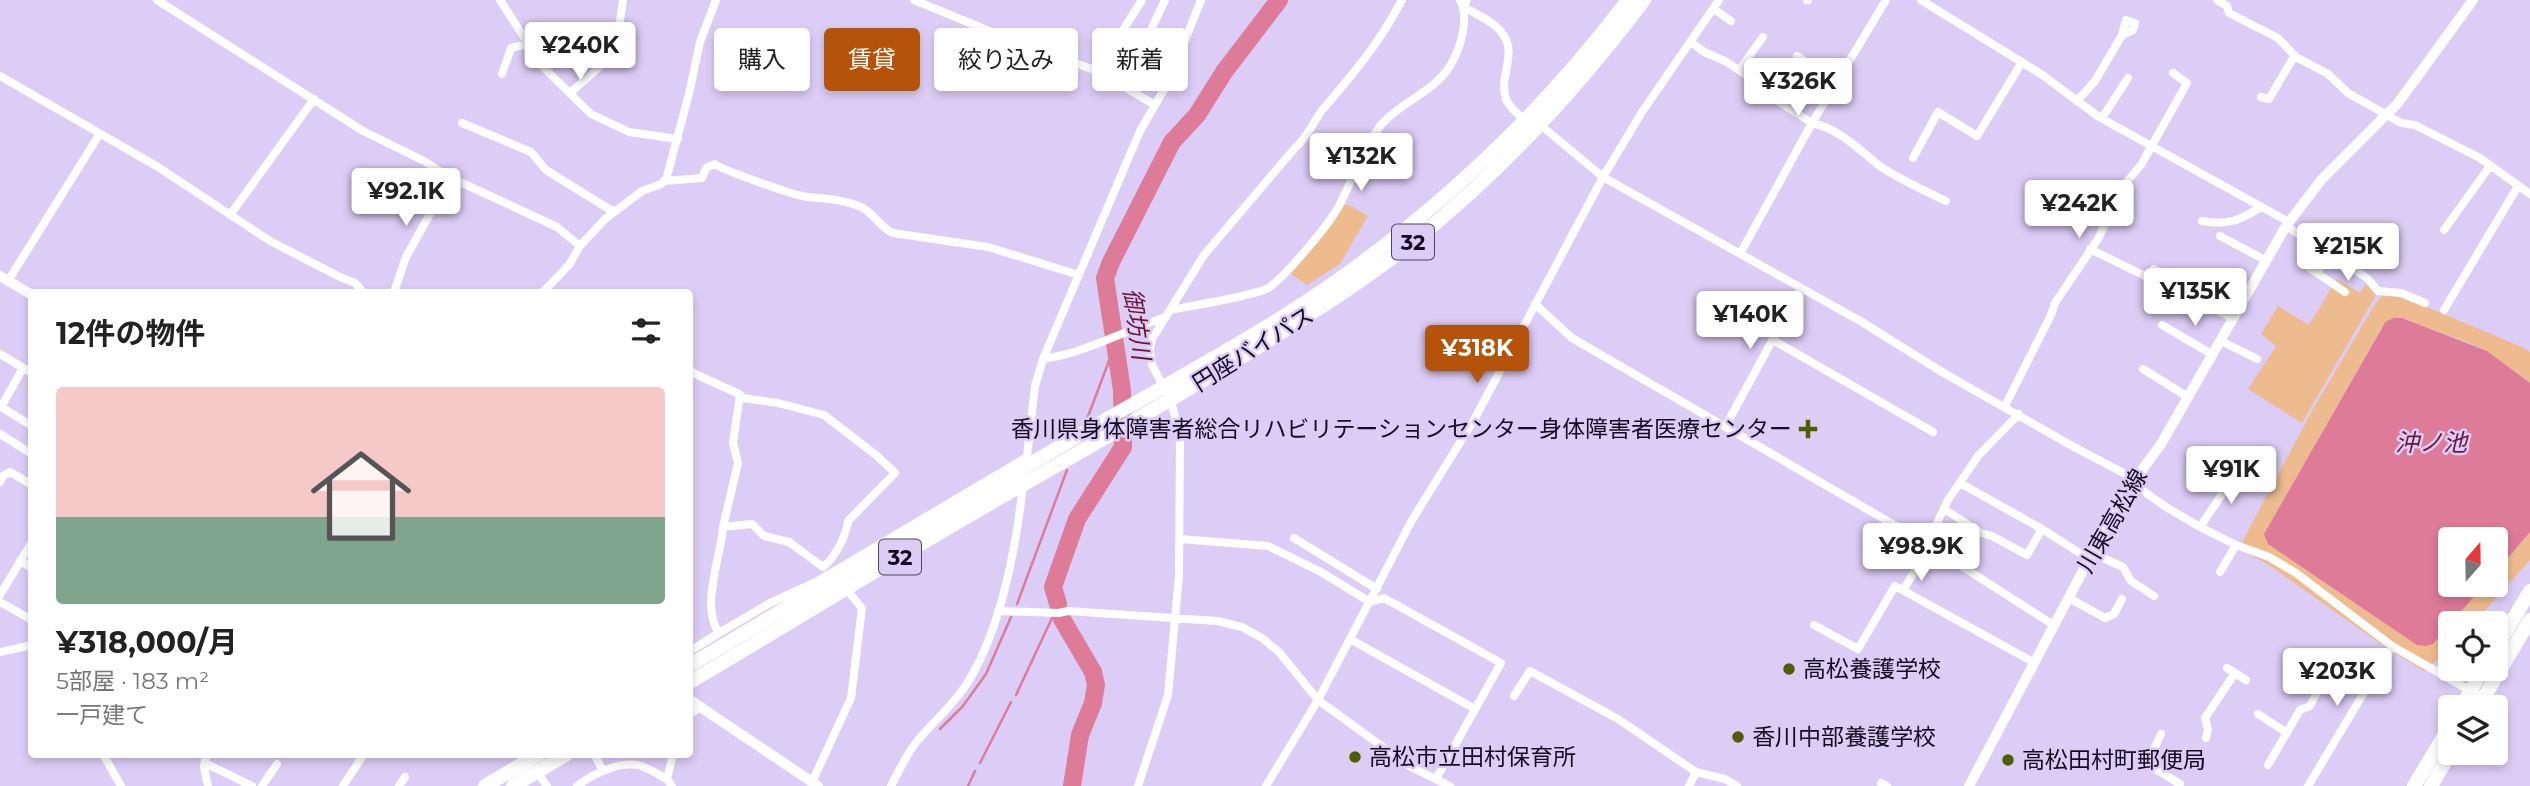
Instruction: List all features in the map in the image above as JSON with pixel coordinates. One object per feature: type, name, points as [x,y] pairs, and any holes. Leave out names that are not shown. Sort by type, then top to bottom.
[{"type":"highway","name":"円座バイパス","points":[[693,680],[1023,485],[1171,401],[1336,297],[1410,245],[1509,157],[1532,120],[1628,0]]},
{"type":"highway","name":"円座バイパス","points":[[693,663],[1027,461],[1110,417],[1297,306],[1370,256],[1447,196],[1532,120],[1611,44],[1644,0]]},
{"type":"highway","points":[[2508,629],[2530,591]]},
{"type":"highway","points":[[2481,695],[2530,620]]},
{"type":"highway","points":[[2414,786],[2438,746]]},
{"type":"highway","points":[[485,786],[532,758]]},
{"type":"highway","points":[[513,786],[560,758]]},
{"type":"highway","points":[[2431,786],[2443,765]]},
{"type":"main road","name":"川東高松線","points":[[1969,786],[2090,556],[2134,481],[2161,444],[2288,224],[2322,179],[2412,86],[2473,0]]},
{"type":"main road","points":[[4,278],[28,293]]},
{"type":"main road","points":[[693,702],[813,784]]},
{"type":"street","points":[[157,0],[363,131],[426,162],[450,178],[557,227],[580,246]]},
{"type":"street","points":[[500,0],[543,67],[591,114],[629,131],[678,139]]},
{"type":"street","points":[[570,93],[604,63],[620,21],[623,0]]},
{"type":"street","points":[[664,181],[670,172],[700,42],[716,0]]},
{"type":"street","points":[[914,0],[1092,69]]},
{"type":"street","points":[[1124,28],[1142,0]]},
{"type":"street","points":[[1152,28],[1165,0]]},
{"type":"street","points":[[891,786],[915,742],[963,689],[986,648],[998,611],[1015,536],[1035,386],[1043,359],[1140,131],[1169,81],[1201,0]]},
{"type":"street","points":[[1138,786],[1168,695],[1180,539],[1180,436],[1171,401],[1152,365],[1152,339],[1204,255],[1307,136],[1322,111],[1380,40],[1402,0]]},
{"type":"street","points":[[1740,254],[1812,123],[1886,0]]},
{"type":"street","points":[[1921,0],[2022,62],[2102,118],[2288,224],[2367,278],[2378,291],[2401,293],[2425,303]]},
{"type":"street","points":[[2217,0],[2227,6],[2229,13],[2278,38],[2296,57],[2328,74],[2347,93],[2401,122],[2415,125],[2490,166],[2530,194]]},
{"type":"street","points":[[1043,359],[1058,357],[1169,313],[1261,291],[1275,283],[1328,224],[1379,128],[1428,89],[1448,68],[1458,50],[1464,2]]},
{"type":"street","points":[[1464,2],[1494,25],[1504,35],[1508,44],[1504,92],[1511,108],[1532,120],[1603,177],[2134,481],[2166,508],[2236,545],[2269,557],[2296,573],[2392,646],[2472,695]]},
{"type":"street","points":[[1266,786],[1318,700],[1412,520],[1474,420],[1603,177],[1649,102],[1716,4],[1731,20]]},
{"type":"street","points":[[2077,101],[2095,81],[2122,35]]},
{"type":"street","points":[[1738,70],[1763,37]]},
{"type":"street","points":[[1692,42],[1704,52],[1755,81],[1762,91],[1812,123],[1821,125],[1877,163],[1946,201]]},
{"type":"street","points":[[502,74],[511,48],[528,44]]},
{"type":"street","points":[[1797,56],[1838,82]]},
{"type":"street","points":[[2261,97],[2269,99],[2291,60],[2296,57]]},
{"type":"street","points":[[1913,158],[1938,111],[1977,136],[2022,62]]},
{"type":"street","points":[[2005,406],[2055,303],[2090,249],[2124,185],[2141,164],[2187,83],[2173,73]]},
{"type":"street","points":[[0,76],[158,167],[270,241],[349,279],[360,289]]},
{"type":"street","points":[[2102,118],[2128,78]]},
{"type":"street","points":[[1131,91],[1155,105]]},
{"type":"street","points":[[230,215],[314,99]]},
{"type":"street","points":[[461,123],[531,152],[546,170],[616,211]]},
{"type":"street","points":[[4,278],[99,135]]},
{"type":"street","points":[[546,289],[569,265],[580,246],[616,211],[642,191],[664,181],[702,178],[706,168],[715,164],[804,197],[832,198],[862,207],[893,233],[988,247],[1079,275]]},
{"type":"street","points":[[2444,230],[2490,166]]},
{"type":"street","points":[[395,289],[406,257],[450,178]]},
{"type":"street","points":[[2444,310],[2518,186]]},
{"type":"street","points":[[2202,221],[2217,224],[2239,220],[2261,207]]},
{"type":"street","points":[[2220,236],[2265,260]]},
{"type":"street","points":[[2090,249],[2149,278],[2154,269],[2194,289],[2190,295],[2233,319]]},
{"type":"street","points":[[2318,273],[2330,254]]},
{"type":"street","points":[[2305,265],[2345,292]]},
{"type":"street","points":[[1725,427],[1801,288]]},
{"type":"street","points":[[1535,304],[1572,338],[1928,546],[2054,626]]},
{"type":"street","points":[[2162,325],[2213,355]]},
{"type":"street","points":[[1773,340],[1933,432]]},
{"type":"street","points":[[2221,341],[2257,359]]},
{"type":"street","points":[[0,354],[27,371],[1,407],[28,424]]},
{"type":"street","points":[[2143,369],[2188,397]]},
{"type":"street","points":[[693,373],[743,398],[778,403],[824,415],[895,473],[848,521],[847,529],[829,562],[823,567],[789,542],[764,536],[752,524],[723,527]]},
{"type":"street","points":[[719,633],[715,628],[711,599],[723,527],[738,463],[733,443],[740,396]]},
{"type":"street","points":[[1903,590],[1960,482],[1978,456],[2019,414]]},
{"type":"street","points":[[0,434],[28,452]]},
{"type":"street","points":[[693,649],[770,603],[816,582],[1027,461]]},
{"type":"street","points":[[2200,527],[2239,469]]},
{"type":"street","points":[[0,482],[3,476],[10,472],[28,483]]},
{"type":"street","points":[[1960,482],[2090,556],[2123,567],[2131,581],[2154,596]]},
{"type":"street","points":[[1944,509],[1981,533],[2028,555],[2042,529]]},
{"type":"street","points":[[1294,538],[1377,589]]},
{"type":"street","points":[[1180,539],[1268,546],[1321,572],[1370,601],[1384,598],[1500,663],[1436,779]]},
{"type":"street","points":[[2221,572],[2236,545]]},
{"type":"street","points":[[0,595],[28,548]]},
{"type":"street","points":[[20,561],[28,566]]},
{"type":"street","points":[[1814,625],[1858,649],[1895,586],[2035,663]]},
{"type":"street","points":[[813,784],[851,698],[862,608],[846,589]]},
{"type":"street","points":[[2069,598],[2105,618],[2114,614],[2122,599]]},
{"type":"street","points":[[0,602],[28,618]]},
{"type":"street","points":[[998,611],[1059,614],[1068,611],[1176,618],[1217,621],[1242,627],[1279,652],[1318,700],[1409,766],[1450,786]]},
{"type":"street","points":[[1350,639],[1475,709]]},
{"type":"street","points":[[0,652],[28,646]]},
{"type":"street","points":[[2308,786],[2392,646]]},
{"type":"street","points":[[2268,765],[2300,710],[2310,706],[2321,685],[2290,668]]},
{"type":"street","points":[[2206,738],[2208,729],[2205,718],[2231,670],[2245,680]]},
{"type":"street","points":[[1514,696],[1530,671],[1618,719],[1696,772],[1725,779],[1737,786]]},
{"type":"street","points":[[693,712],[701,707]]},
{"type":"street","points":[[2258,714],[2287,733]]},
{"type":"street","points":[[2161,734],[2149,765],[2180,784]]},
{"type":"street","points":[[105,758],[121,786]]},
{"type":"street","points":[[205,758],[208,786]]},
{"type":"street","points":[[205,758],[252,786]]},
{"type":"street","points":[[342,786],[361,758]]},
{"type":"street","points":[[596,758],[603,771]]},
{"type":"street","points":[[577,786],[614,767],[640,765],[669,782],[672,758]]},
{"type":"street","points":[[262,786],[277,764]]},
{"type":"street","points":[[537,772],[547,786]]},
{"type":"street","points":[[1689,786],[1696,772]]},
{"type":"street","points":[[399,786],[405,777]]},
{"type":"shaded area","points":[[1344,205],[1368,216],[1340,264],[1307,285],[1290,273],[1323,236]]},
{"type":"shaded area","points":[[2337,279],[2360,293],[2366,284],[2376,295],[2302,423],[2248,389],[2276,346],[2261,334],[2278,306],[2309,325]]},
{"type":"shaded area","points":[[2392,295],[2410,300],[2522,347],[2530,352],[2530,383],[2487,351],[2469,343],[2402,318],[2385,322],[2264,534],[2433,644],[2438,638],[2438,659],[2424,671],[2385,647],[2267,564],[2245,552],[2242,542],[2313,409],[2382,296]]},
{"type":"shaded area","points":[[2530,532],[2530,560],[2508,585],[2508,558]]},
{"type":"shaded area","points":[[2474,597],[2497,597],[2485,611],[2461,611]]},
{"type":"water","name":"沖ノ池","points":[[2402,318],[2487,351],[2530,383],[2530,532],[2508,558],[2508,527],[2438,527],[2438,597],[2474,597],[2462,611],[2438,611],[2438,638],[2433,644],[2426,646],[2417,645],[2268,544],[2264,534],[2385,322]]},
{"type":"waterway","name":"御坊川","points":[[1058,604],[1053,587],[1077,519],[1123,447],[1122,390],[1105,278],[1172,142],[1197,115],[1224,72],[1279,0]]},
{"type":"waterway","points":[[1084,427],[1115,345]]},
{"type":"waterway","points":[[1017,604],[1067,470]]},
{"type":"waterway","points":[[1016,695],[1053,616]]},
{"type":"waterway","points":[[940,729],[963,706],[986,674],[1011,617]]},
{"type":"waterway","name":"御坊川","points":[[1062,619],[1093,672],[1096,685],[1093,703],[1080,735],[1072,786]]},
{"type":"waterway","points":[[980,763],[1011,702]]},
{"type":"waterway","points":[[968,786],[975,771]]},
{"type":"place","name":"香川県身体障害者総合リハビリテーションセンター身体障害者医療センター","points":[[1808,429]]},
{"type":"place","name":"高松養護学校","points":[[1789,669]]},
{"type":"place","name":"香川中部養護学校","points":[[1738,737]]},
{"type":"place","name":"高松市立田村保育所","points":[[1355,757]]},
{"type":"place","name":"高松田村町郵便局","points":[[2008,760]]}]
